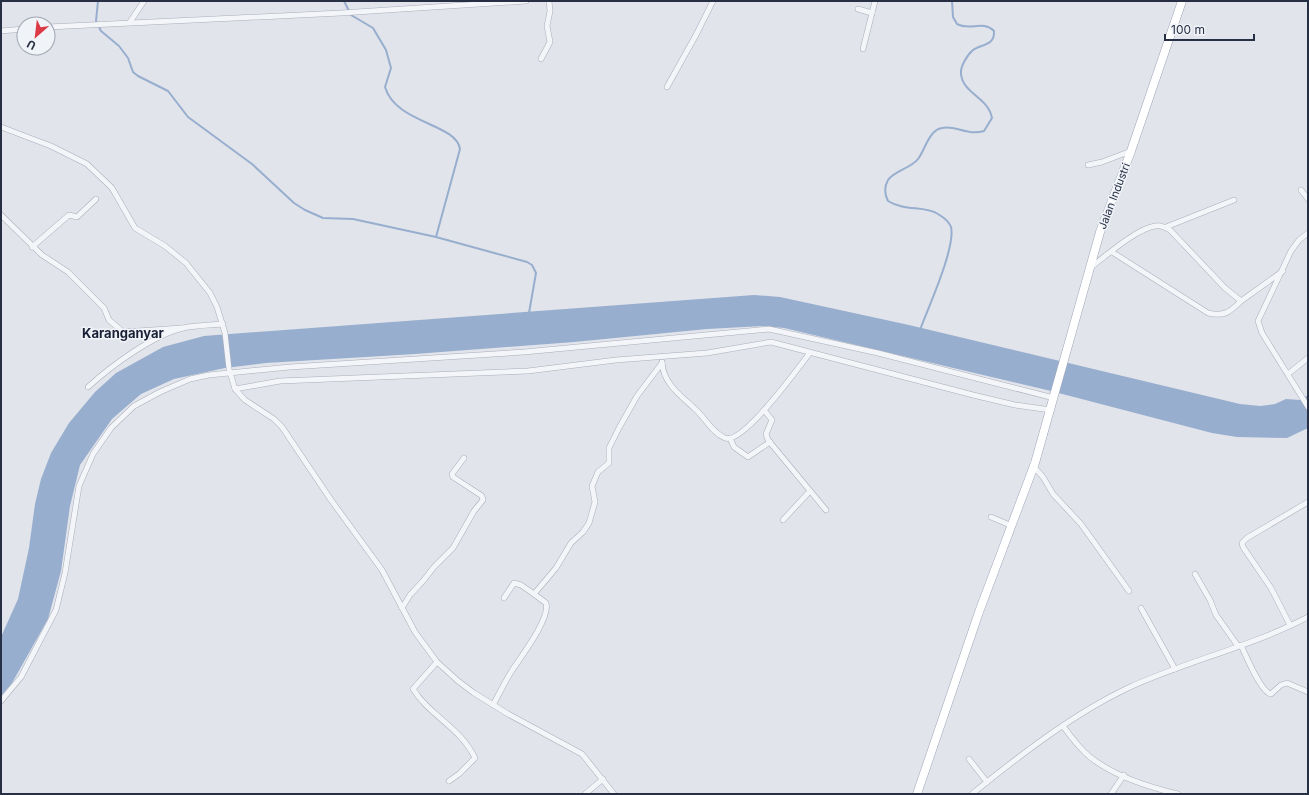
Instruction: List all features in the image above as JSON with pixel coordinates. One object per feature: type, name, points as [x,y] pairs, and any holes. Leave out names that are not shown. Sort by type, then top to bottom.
[{"type":"main road","name":"Jalan Industri","points":[[916,794],[974,627],[1034,467],[1066,355],[1088,269],[1100,232],[1131,151],[1182,1]]},
{"type":"street","points":[[130,22],[144,1]]},
{"type":"street","points":[[446,7],[450,1]]},
{"type":"street","points":[[56,27],[341,13],[526,1]]},
{"type":"street","points":[[542,59],[550,42],[547,26],[550,11],[549,1]]},
{"type":"street","points":[[667,86],[696,35],[713,1]]},
{"type":"street","points":[[863,48],[875,1]]},
{"type":"street","points":[[858,9],[872,13]]},
{"type":"street","points":[[1,30],[16,29]]},
{"type":"street","points":[[1,127],[51,146],[77,158],[104,179],[118,197],[135,228],[171,250],[195,274],[214,300],[223,324],[234,389],[245,400],[274,419],[282,427],[331,500],[382,570],[418,636],[437,662],[462,684],[493,705],[582,754],[614,794]]},
{"type":"street","points":[[1088,165],[1102,162],[1131,151]]},
{"type":"street","points":[[1301,190],[1308,199]]},
{"type":"street","points":[[32,247],[69,215],[77,217],[96,199]]},
{"type":"street","points":[[1166,228],[1234,200]]},
{"type":"street","points":[[1,215],[32,247],[45,258],[68,272],[104,308],[109,320],[124,332],[223,324]]},
{"type":"street","points":[[1088,269],[1148,228],[1158,226],[1166,228],[1225,288],[1241,301]]},
{"type":"street","points":[[1308,233],[1295,245],[1258,321],[1262,333],[1308,408]]},
{"type":"street","points":[[1112,252],[1208,313],[1216,315],[1227,314],[1241,301],[1283,271]]},
{"type":"street","points":[[88,387],[101,375],[138,349],[155,339],[182,328]]},
{"type":"street","points":[[1,701],[21,677],[56,610],[65,573],[79,486],[98,445],[121,418],[146,398],[190,379],[230,371],[524,352],[769,329],[878,353],[1054,396]]},
{"type":"street","points":[[234,389],[280,381],[528,371],[616,360],[707,353],[771,342],[809,354],[1014,405],[1051,410]]},
{"type":"street","points":[[663,357],[662,363],[667,380],[674,389],[696,409],[717,432],[724,437],[730,438],[738,435],[764,410],[809,354]]},
{"type":"street","points":[[1288,374],[1308,358]]},
{"type":"street","points":[[534,594],[556,568],[571,542],[589,523],[595,502],[592,486],[598,472],[609,463],[609,448],[633,403],[662,363]]},
{"type":"street","points":[[764,410],[772,420],[766,434],[770,442],[826,510]]},
{"type":"street","points":[[730,438],[734,447],[748,458],[770,442]]},
{"type":"street","points":[[402,608],[410,594],[423,582],[434,567],[453,548],[474,511],[483,500],[482,496],[452,477],[452,474],[464,458]]},
{"type":"street","points":[[1034,467],[1043,477],[1053,494],[1077,519],[1129,591]]},
{"type":"street","points":[[783,520],[810,491]]},
{"type":"street","points":[[1290,625],[1271,588],[1242,547],[1242,543],[1247,538],[1308,502]]},
{"type":"street","points":[[991,517],[1012,526]]},
{"type":"street","points":[[1195,574],[1216,614],[1239,646],[1267,693],[1272,693],[1287,683],[1308,692]]},
{"type":"street","points":[[493,705],[513,669],[534,638],[547,607],[544,601],[518,584],[514,583],[504,598]]},
{"type":"street","points":[[1141,608],[1176,669]]},
{"type":"street","points":[[972,794],[1063,726],[1116,694],[1176,669],[1239,646],[1308,617]]},
{"type":"street","points":[[437,662],[413,689],[430,707],[461,735],[475,758],[459,774],[449,781]]},
{"type":"street","points":[[1063,726],[1076,744],[1090,757],[1159,792],[1178,794]]},
{"type":"street","points":[[969,759],[987,782]]},
{"type":"street","points":[[1111,794],[1124,775]]},
{"type":"street","points":[[585,794],[603,779]]},
{"type":"water","points":[[754,295],[780,297],[909,325],[1240,404],[1260,406],[1275,404],[1286,399],[1300,400],[1308,395],[1308,428],[1287,438],[1237,437],[1212,433],[1047,390],[784,328],[763,326],[707,329],[574,342],[415,354],[266,363],[225,368],[174,379],[141,394],[112,419],[80,465],[70,506],[61,571],[48,619],[12,683],[1,696],[1,637],[18,599],[29,548],[35,504],[41,479],[51,453],[69,423],[95,392],[116,373],[163,347],[204,336]]},
{"type":"waterway","points":[[98,1],[96,21],[101,31],[119,46],[128,58],[133,72],[168,91],[188,117],[252,164],[294,203],[323,218],[353,219],[436,237],[527,262],[532,265],[536,273],[529,313]]},
{"type":"waterway","points":[[344,1],[351,15],[373,28],[386,50],[391,68],[385,87],[391,99],[401,109],[448,134],[456,140],[460,149],[436,237]]},
{"type":"waterway","points":[[920,330],[945,263],[949,248],[951,227],[946,219],[932,211],[908,208],[888,201],[885,191],[886,185],[891,177],[918,159],[934,132],[947,127],[972,132],[984,131],[992,118],[986,105],[966,86],[963,81],[961,71],[964,61],[968,55],[976,48],[990,42],[994,36],[994,31],[985,26],[962,26],[957,24],[953,17],[952,1]]},
{"type":"district","name":"Karanganyar","points":[[123,333]]}]
